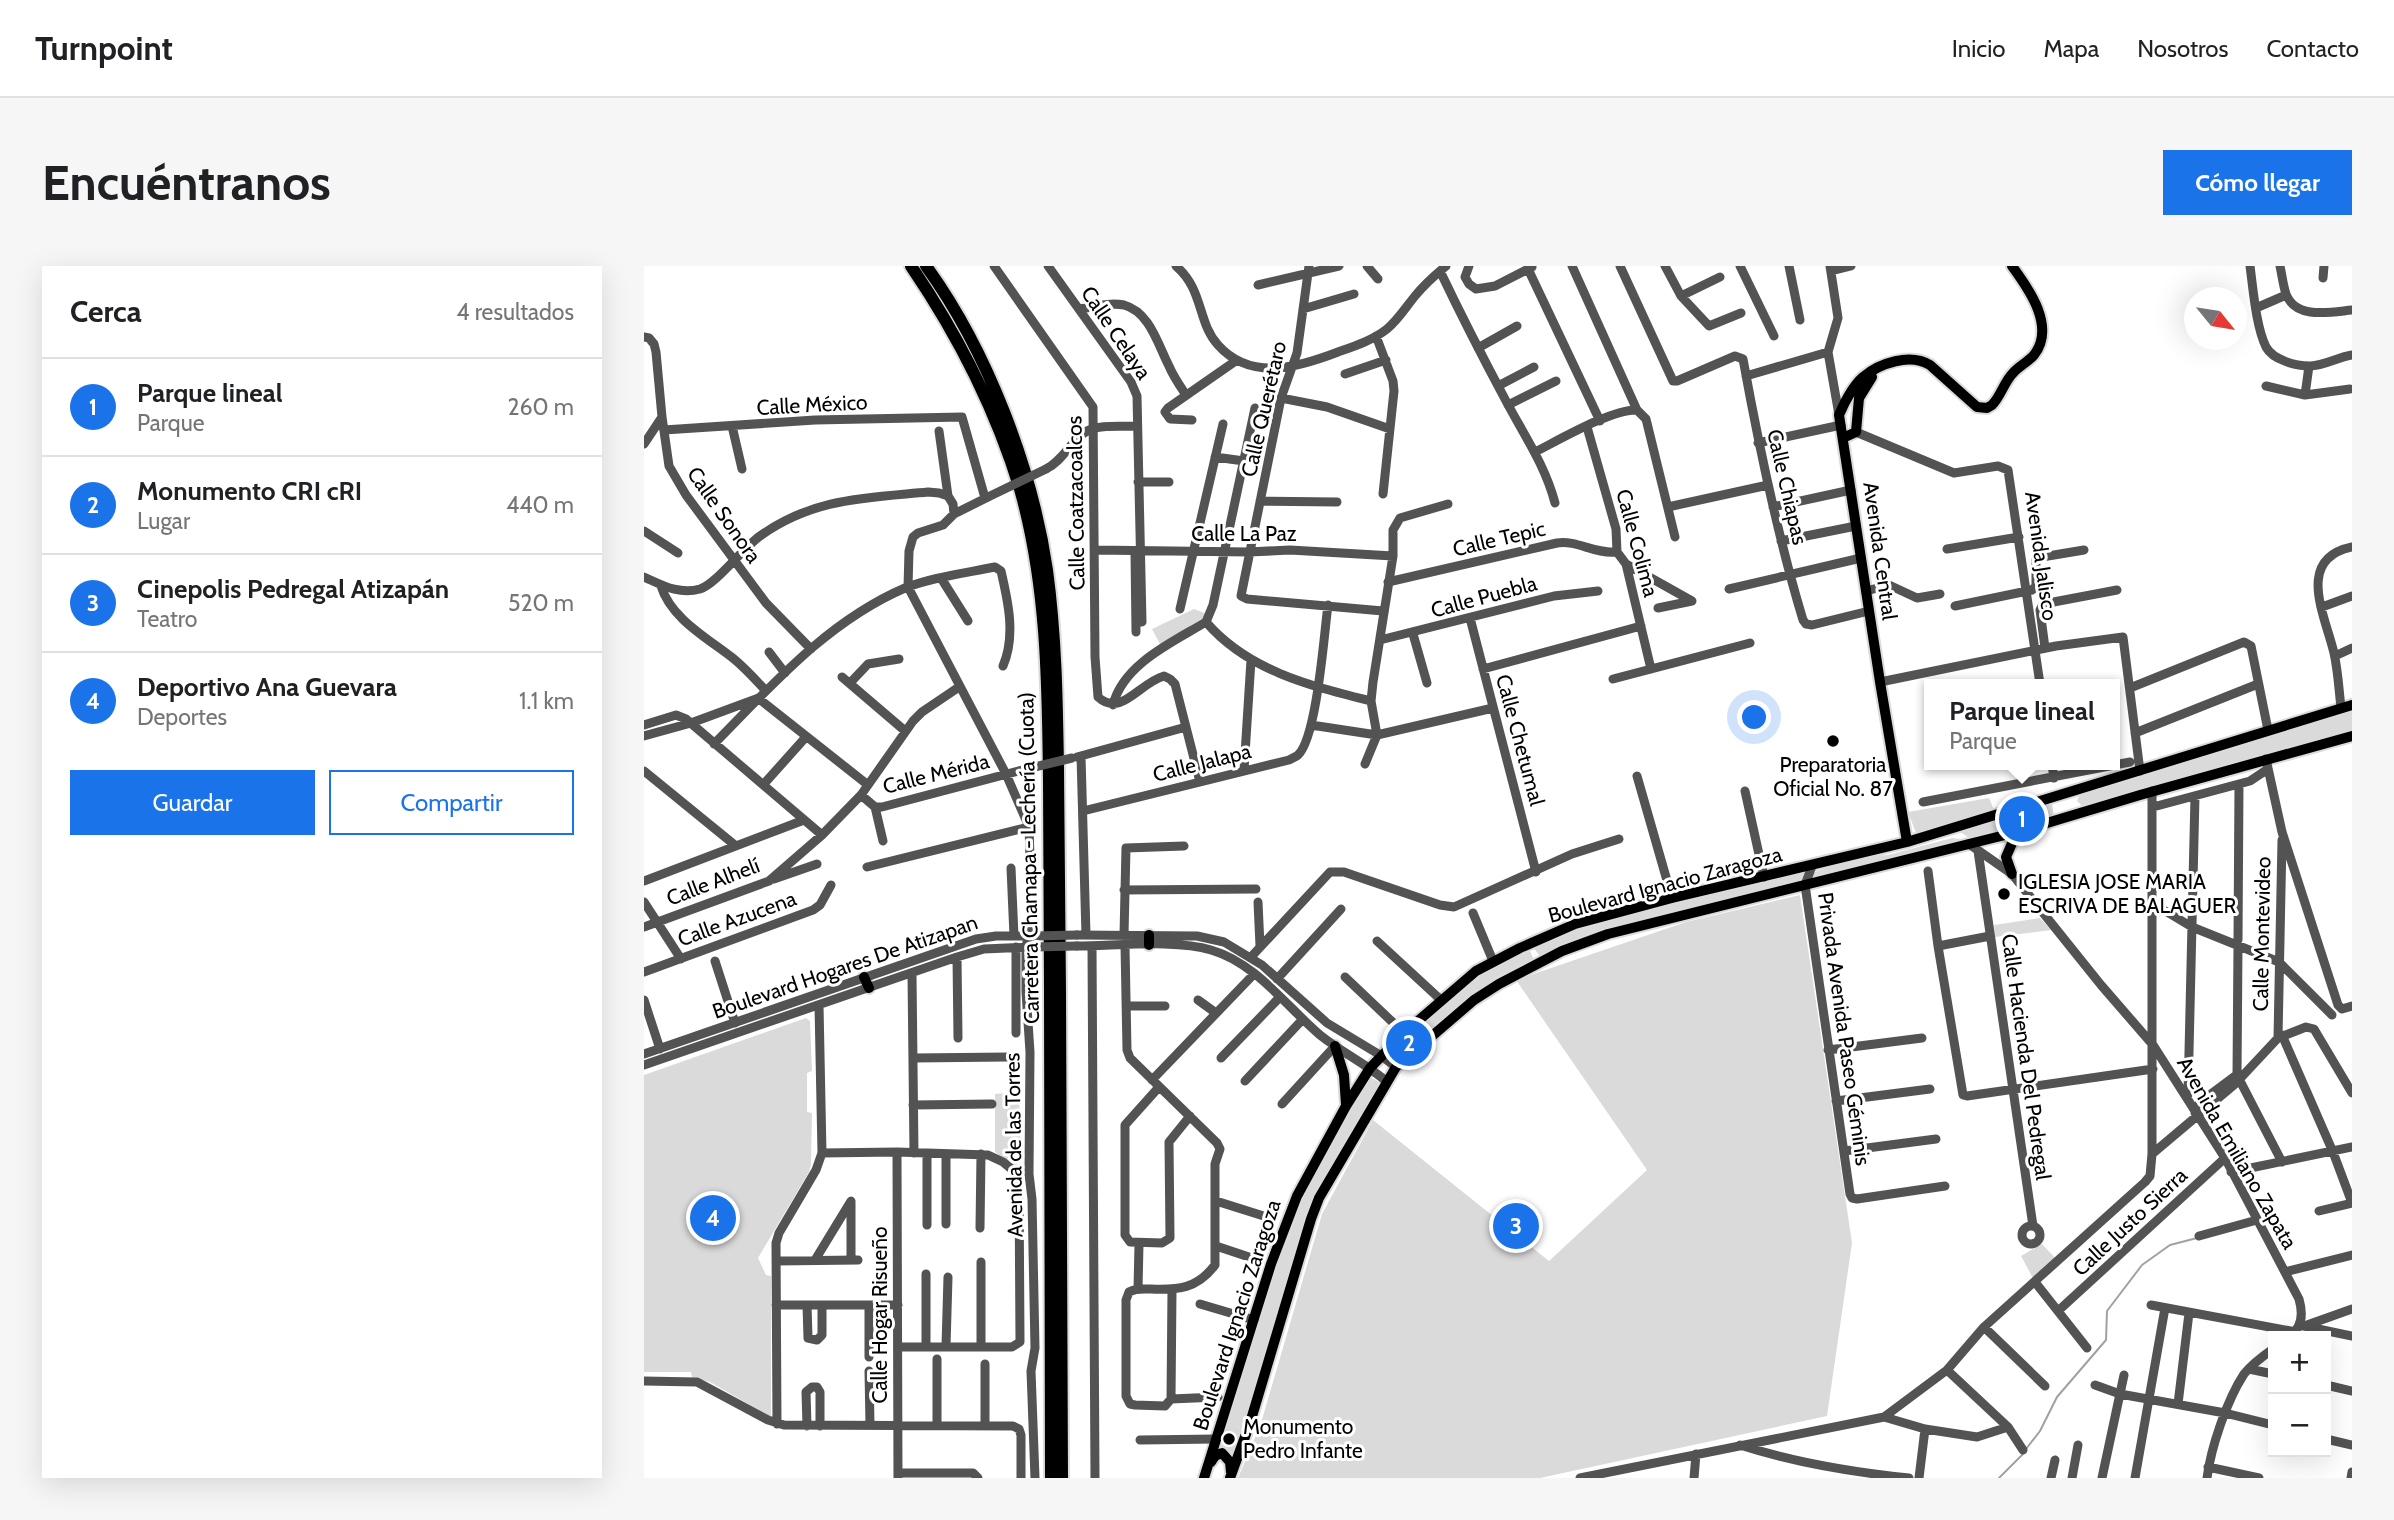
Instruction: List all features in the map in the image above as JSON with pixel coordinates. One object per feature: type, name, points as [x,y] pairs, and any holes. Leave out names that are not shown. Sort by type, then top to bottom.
[{"type":"highway","name":"Carretera Chamapa - Lechería (Cuota)","points":[[911,266],[930,283],[990,379],[1029,486],[1041,537],[1053,617],[1059,839],[1062,1478]]},
{"type":"highway","name":"Carretera Chamapa - Lechería (Cuota)","points":[[926,266],[930,283],[973,369],[1020,490],[1031,538],[1043,618],[1048,718],[1051,957],[1051,1478]]},
{"type":"main road","points":[[1840,420],[1855,386],[1865,375],[1908,359],[1923,361],[1977,407],[1987,408],[1992,405],[2012,373],[2035,353],[2041,338],[2036,304],[2012,266]]},
{"type":"main road","points":[[1843,438],[1856,432],[1859,398],[1878,369]]},
{"type":"main road","name":"Avenida Central","points":[[1840,420],[1907,842]]},
{"type":"main road","name":"Boulevard Ignacio Zaragoza","points":[[1205,1474],[1285,1223],[1297,1196],[1346,1106],[1380,1055],[1476,971],[1575,925],[1672,898],[1907,842],[2062,796],[2345,704]]},
{"type":"main road","name":"Boulevard Ignacio Zaragoza","points":[[1230,1478],[1250,1423],[1319,1198],[1385,1081],[1396,1067],[1475,1000],[1562,951],[1608,934],[1805,885],[1974,848],[2017,832],[2152,791],[2267,764],[2352,736]]},
{"type":"main road","points":[[2062,796],[2068,817]]},
{"type":"main road","points":[[2012,874],[2006,858],[2017,832]]},
{"type":"main road","points":[[1866,853],[1879,855],[1954,835],[1963,837],[1974,848]]},
{"type":"main road","points":[[1521,948],[1525,947],[1532,952],[1533,966]]},
{"type":"main road","points":[[1335,1046],[1345,1075],[1346,1106]]},
{"type":"main road","points":[[1205,1474],[1215,1456],[1222,1453],[1230,1462],[1230,1478]]},
{"type":"street","name":"Calle Coatzacoalcos","points":[[993,266],[1090,401],[1094,414],[1095,687],[1098,697],[1113,705]]},
{"type":"street","name":"Calle Celaya","points":[[1048,266],[1135,388],[1139,552]]},
{"type":"street","points":[[1176,266],[1189,279],[1215,343],[1237,360],[1264,369],[1313,362],[1376,336],[1397,318],[1421,289],[1443,269],[1478,348],[1546,474],[1555,503]]},
{"type":"street","points":[[1258,285],[1309,269],[1339,266]]},
{"type":"street","points":[[1367,266],[1378,279]]},
{"type":"street","points":[[1469,266],[1465,277],[1476,289],[1495,286],[1531,267],[1600,421]]},
{"type":"street","points":[[1572,266],[1637,410],[1646,419],[1675,537]]},
{"type":"street","name":"Calle Chiapas","points":[[1620,266],[1673,381],[1735,356],[1743,359],[1758,443],[1789,575],[1803,620],[1806,624],[1869,611]]},
{"type":"street","points":[[1665,266],[1681,296],[1709,326],[1741,313]]},
{"type":"street","points":[[1740,266],[1774,336]]},
{"type":"street","points":[[1789,266],[1800,320]]},
{"type":"street","points":[[1831,268],[1851,266]]},
{"type":"street","points":[[2250,266],[2266,347],[2273,355],[2283,361],[2309,366],[2352,355]]},
{"type":"street","points":[[2280,266],[2286,295],[2299,309],[2311,313],[2352,310]]},
{"type":"street","points":[[2323,278],[2324,266]]},
{"type":"street","name":"Avenida Central","points":[[1831,268],[1838,318],[1828,352],[1840,420]]},
{"type":"street","name":"Calle Querétaro","points":[[1309,269],[1297,353],[1281,398],[1241,596],[1247,599],[1328,605]]},
{"type":"street","points":[[1681,296],[1720,277]]},
{"type":"street","points":[[1303,309],[1354,294]]},
{"type":"street","points":[[2256,307],[2286,295]]},
{"type":"street","points":[[1080,309],[1108,304],[1135,309],[1152,330],[1169,368],[1186,395]]},
{"type":"street","points":[[1478,348],[1517,326]]},
{"type":"street","points":[[1376,336],[1387,360],[1394,391],[1383,494]]},
{"type":"street","name":"Calle Sonora","points":[[647,338],[654,344],[656,352],[669,466],[766,603],[811,649]]},
{"type":"street","points":[[1746,376],[1828,352]]},
{"type":"street","points":[[1192,420],[1170,419],[1165,412],[1237,360]]},
{"type":"street","points":[[1345,373],[1387,360]]},
{"type":"street","points":[[2305,395],[2309,366]]},
{"type":"street","points":[[1498,386],[1534,367]]},
{"type":"street","points":[[1508,405],[1556,381]]},
{"type":"street","points":[[2266,386],[2305,395],[2350,388]]},
{"type":"street","points":[[1281,398],[1327,407],[1390,429]]},
{"type":"street","points":[[1200,782],[1175,684],[1170,679],[1164,676],[1148,683],[1122,703],[1113,705],[1116,692],[1137,668],[1206,622],[1213,605],[1255,408]]},
{"type":"street","points":[[1535,452],[1600,421],[1637,410]]},
{"type":"street","points":[[644,444],[662,417]]},
{"type":"street","name":"Calle México","points":[[664,430],[815,420],[962,417],[987,498]]},
{"type":"street","points":[[1758,443],[1840,420]]},
{"type":"street","points":[[1180,609],[1223,424]]},
{"type":"street","points":[[732,426],[742,469]]},
{"type":"street","points":[[908,587],[909,551],[913,537],[918,533],[943,525],[954,514],[1046,469],[1060,460],[1086,432],[1093,429],[1137,426]]},
{"type":"street","name":"Calle Colima","points":[[1587,427],[1616,529],[1617,552],[1626,564],[1651,669]]},
{"type":"street","points":[[939,431],[948,496],[953,504],[954,514]]},
{"type":"street","name":"Avenida Jalisco","points":[[1856,432],[1954,473],[1998,466],[2004,467],[2010,474],[2027,592],[2040,649],[2040,679]]},
{"type":"street","points":[[1215,457],[1244,461]]},
{"type":"street","points":[[1138,482],[1170,482]]},
{"type":"street","points":[[1668,507],[1768,485]]},
{"type":"street","points":[[1773,507],[1851,490]]},
{"type":"street","points":[[644,577],[661,586],[686,591],[699,589],[716,579],[733,559],[759,537],[814,508],[842,500],[928,492],[948,496]]},
{"type":"street","points":[[1260,501],[1336,502]]},
{"type":"street","points":[[1365,764],[1377,735],[1371,701],[1393,556],[1395,524],[1400,518],[1448,504]]},
{"type":"street","points":[[1781,541],[1856,526]]},
{"type":"street","points":[[644,531],[678,553]]},
{"type":"street","points":[[1947,549],[2019,537]]},
{"type":"street","name":"Calle Tepic","points":[[1388,582],[1557,543],[1566,542],[1595,552],[1617,552]]},
{"type":"street","points":[[2345,704],[2316,585],[2323,564],[2337,550],[2352,547]]},
{"type":"street","name":"Calle La Paz","points":[[1094,550],[1290,550],[1393,556]]},
{"type":"street","points":[[1955,606],[2032,590],[2036,586],[2036,558],[2084,550]]},
{"type":"street","points":[[1139,552],[1143,622]]},
{"type":"street","points":[[1136,632],[1139,552]]},
{"type":"street","points":[[1729,589],[1861,558]]},
{"type":"street","points":[[1626,564],[1692,601],[1658,608]]},
{"type":"street","points":[[714,744],[811,649],[854,615],[908,587],[941,578],[999,568],[1009,610],[1009,646],[1003,666]]},
{"type":"street","points":[[941,578],[968,621]]},
{"type":"street","points":[[1866,591],[1889,585],[1917,598],[1940,594]]},
{"type":"street","points":[[661,586],[667,599],[681,616],[739,663],[766,691]]},
{"type":"street","name":"Avenida de las Torres","points":[[908,587],[1006,774],[1029,827],[1032,936],[1025,947],[1031,1052],[1029,1174],[1034,1294],[1035,1348],[1031,1378],[1035,1478]]},
{"type":"street","points":[[2040,649],[2040,610],[2043,604],[2117,590]]},
{"type":"street","name":"Calle Puebla","points":[[1380,640],[1413,634],[1554,596],[1598,591]]},
{"type":"street","points":[[2322,607],[2352,596]]},
{"type":"street","points":[[1383,611],[1328,605],[1311,725],[1377,735],[1493,708]]},
{"type":"street","name":"Calle Chetumal","points":[[1470,618],[1536,872]]},
{"type":"street","points":[[1206,622],[1220,638],[1251,660],[1317,687],[1371,701]]},
{"type":"street","points":[[1483,669],[1641,626]]},
{"type":"street","points":[[1413,634],[1427,683]]},
{"type":"street","points":[[1880,682],[2040,649],[2123,637],[2140,771]]},
{"type":"street","points":[[2130,688],[2244,642],[2249,643],[2268,730]]},
{"type":"street","points":[[1613,679],[1750,643]]},
{"type":"street","points":[[2334,656],[2352,648]]},
{"type":"street","points":[[769,652],[785,673]]},
{"type":"street","points":[[900,659],[868,664],[846,680],[904,730]]},
{"type":"street","points":[[1244,770],[1251,660]]},
{"type":"street","points":[[2135,733],[2258,684]]},
{"type":"street","name":"Calle Alhelí","points":[[644,927],[769,881],[822,835],[861,795],[904,730],[922,712],[959,687]]},
{"type":"street","points":[[2345,704],[2352,694]]},
{"type":"street","points":[[644,736],[691,723],[758,698]]},
{"type":"street","points":[[758,698],[805,738],[868,785]]},
{"type":"street","points":[[644,725],[676,715],[691,723],[822,835]]},
{"type":"street","name":"Calle Jalapa","points":[[1083,811],[1298,756],[1311,725]]},
{"type":"street","name":"Calle Mérida","points":[[861,795],[875,807],[1186,727]]},
{"type":"street","points":[[763,785],[805,738]]},
{"type":"street","points":[[1077,757],[1083,811],[1081,935]]},
{"type":"street","points":[[2120,764],[2130,762]]},
{"type":"street","points":[[2153,807],[2255,779],[2267,764]]},
{"type":"street","points":[[2267,764],[2282,832],[2338,1005],[2342,1009],[2352,1006]]},
{"type":"street","points":[[2052,770],[2053,778]]},
{"type":"street","points":[[1923,802],[2092,770]]},
{"type":"street","points":[[644,771],[736,846]]},
{"type":"street","points":[[1637,776],[1672,898]]},
{"type":"street","points":[[2239,783],[2240,1076],[2282,1162]]},
{"type":"street","points":[[1745,791],[1764,877]]},
{"type":"street","points":[[1884,1418],[1947,1370],[1984,1327],[2150,1176],[2153,1069],[2152,791]]},
{"type":"street","points":[[2188,1096],[2195,796]]},
{"type":"street","points":[[875,807],[883,841]]},
{"type":"street","points":[[644,881],[804,820]]},
{"type":"street","points":[[867,867],[1029,827]]},
{"type":"street","name":"Calle Montevideo","points":[[2280,1036],[2282,832]]},
{"type":"street","points":[[1251,957],[1330,872],[1344,872],[1447,907],[1461,905],[1572,854],[1619,839]]},
{"type":"street","points":[[1124,935],[1126,848],[1184,846]]},
{"type":"street","name":"Avenida Emiliano Zapata","points":[[1974,848],[2012,874],[2153,1045],[2188,1096],[2225,1158],[2299,1299],[2303,1311],[2298,1330]]},
{"type":"street","name":"Calle Hacienda Del Pedregal","points":[[1974,848],[1990,936],[2033,1226]]},
{"type":"street","points":[[769,881],[817,864]]},
{"type":"street","name":"Privada Avenida Paseo Géminis","points":[[1812,866],[1805,885],[1852,1198],[1945,1186]]},
{"type":"street","points":[[1011,868],[1014,936]]},
{"type":"street","points":[[1928,871],[1963,1095],[2012,1091],[2153,1069]]},
{"type":"street","name":"Calle Azucena","points":[[644,972],[813,910],[820,905],[831,885]]},
{"type":"street","points":[[1125,890],[1255,889]]},
{"type":"street","points":[[644,902],[681,959]]},
{"type":"street","points":[[1258,902],[1261,946]]},
{"type":"street","points":[[2152,903],[2192,927],[2238,943],[2279,962],[2332,1015]]},
{"type":"street","points":[[1277,979],[1341,909]]},
{"type":"street","points":[[1473,913],[1493,961]]},
{"type":"street","name":"Boulevard Hogares De Atizapan","points":[[644,1065],[819,1005],[867,982],[976,939],[1124,935],[1209,949],[1230,957],[1254,974],[1335,1046],[1385,1081]]},
{"type":"street","points":[[1938,946],[1990,936]]},
{"type":"street","name":"Boulevard Hogares De Atizapan","points":[[644,1054],[734,1023],[867,982],[912,974],[984,949],[1125,946],[1149,940],[1211,938],[1235,947],[1251,957],[1326,1023],[1396,1067]]},
{"type":"street","points":[[1377,941],[1441,1000]]},
{"type":"street","points":[[1092,946],[1095,1478]]},
{"type":"street","points":[[1125,946],[1127,1050],[1134,1063],[1219,1146],[1215,1161],[1216,1247],[1213,1268],[1187,1288],[1138,1289],[1129,1292],[1126,1300],[1127,1401],[1135,1405],[1170,1404],[1172,1290]]},
{"type":"street","points":[[1016,1033],[1025,947]]},
{"type":"street","points":[[957,957],[958,1038]]},
{"type":"street","points":[[715,961],[734,1023]]},
{"type":"street","points":[[912,974],[914,1153]]},
{"type":"street","points":[[1190,1116],[1170,1142],[1170,1238],[1162,1243],[1130,1242],[1125,1235],[1125,1125],[1155,1084],[1216,1013],[1254,974]]},
{"type":"street","points":[[1345,977],[1404,1032]]},
{"type":"street","points":[[1221,1058],[1280,997]]},
{"type":"street","points":[[644,1000],[660,1049]]},
{"type":"street","points":[[1198,1000],[1216,1013]]},
{"type":"street","points":[[777,1424],[776,1242],[816,1170],[822,1153],[819,1005]]},
{"type":"street","points":[[1126,1006],[1165,1006]]},
{"type":"street","points":[[1245,1081],[1303,1019]]},
{"type":"street","points":[[2152,1154],[2196,1113],[2200,1102],[2240,1076],[2280,1036],[2310,1027],[2352,1093]]},
{"type":"street","points":[[2280,1036],[2333,1152],[2352,1203],[2319,1212]]},
{"type":"street","points":[[1828,1050],[1922,1038]]},
{"type":"street","points":[[1282,1104],[1335,1046]]},
{"type":"street","points":[[913,1058],[1008,1057]]},
{"type":"street","points":[[1836,1101],[1930,1089]]},
{"type":"street","points":[[914,1104],[992,1104]]},
{"type":"street","points":[[1844,1151],[1936,1139]]},
{"type":"street","points":[[2231,1172],[2352,1147]]},
{"type":"street","name":"Calle Hogar Risueño","points":[[897,1152],[898,1475]]},
{"type":"street","points":[[822,1153],[981,1154],[1003,1161],[1017,1175],[1020,1185],[1020,1342],[1012,1347],[898,1347]]},
{"type":"street","points":[[927,1154],[927,1225]]},
{"type":"street","points":[[946,1154],[946,1224]]},
{"type":"street","points":[[980,1228],[981,1154]]},
{"type":"street","name":"Calle Justo Sierra","points":[[2058,1311],[2225,1158]]},
{"type":"street","points":[[776,1261],[855,1260],[856,1200],[816,1260]]},
{"type":"street","points":[[1216,1201],[1270,1218]]},
{"type":"street","points":[[2199,1237],[2257,1220]]},
{"type":"street","points":[[1138,1289],[1139,1244]]},
{"type":"street","points":[[1216,1247],[1258,1261]]},
{"type":"street","points":[[2285,1272],[2352,1255]]},
{"type":"street","points":[[981,1262],[981,1346]]},
{"type":"street","points":[[926,1275],[926,1347]]},
{"type":"street","points":[[946,1346],[947,1277]]},
{"type":"street","points":[[2035,1282],[2087,1348]]},
{"type":"street","points":[[1200,1304],[1254,1320]]},
{"type":"street","points":[[776,1305],[898,1305]]},
{"type":"street","points":[[807,1305],[807,1335],[810,1339],[817,1340],[822,1335],[822,1305]]},
{"type":"street","points":[[869,1305],[869,1357]]},
{"type":"street","points":[[2151,1306],[2352,1336]]},
{"type":"street","points":[[2135,1478],[2165,1308]]},
{"type":"street","points":[[2298,1330],[2352,1309]]},
{"type":"street","points":[[2178,1404],[2189,1313]]},
{"type":"street","points":[[1984,1327],[2045,1386]]},
{"type":"street","points":[[2207,1478],[2225,1413],[2249,1368],[2268,1353]]},
{"type":"street","points":[[937,1359],[937,1425]]},
{"type":"street","points":[[985,1363],[985,1425]]},
{"type":"street","points":[[2249,1368],[2268,1373]]},
{"type":"street","points":[[1947,1370],[2008,1427],[2022,1450]]},
{"type":"street","points":[[869,1371],[870,1425]]},
{"type":"street","points":[[2102,1478],[2124,1375]]},
{"type":"street","points":[[644,1381],[697,1382],[777,1424],[1013,1426],[1019,1429],[1021,1435],[1021,1478]]},
{"type":"street","points":[[2095,1385],[2120,1394],[2268,1424]]},
{"type":"street","points":[[2331,1386],[2352,1391]]},
{"type":"street","points":[[807,1426],[806,1392],[814,1387],[820,1392],[820,1426]]},
{"type":"street","points":[[1171,1399],[1218,1397]]},
{"type":"street","points":[[1584,1478],[1616,1474],[1739,1445],[1884,1418],[1925,1429],[1977,1437],[2008,1427]]},
{"type":"street","points":[[1919,1478],[1925,1429]]},
{"type":"street","points":[[1140,1440],[1216,1439]]},
{"type":"street","points":[[2331,1440],[2352,1446]]},
{"type":"street","points":[[1739,1445],[1846,1475],[1909,1478]]},
{"type":"street","points":[[2072,1478],[2078,1445]]},
{"type":"street","points":[[1695,1478],[1696,1454]]},
{"type":"street","points":[[2051,1478],[2055,1460]]},
{"type":"street","points":[[2208,1467],[2259,1478]]},
{"type":"street","points":[[2351,1478],[2352,1472]]},
{"type":"street","points":[[898,1475],[973,1474],[978,1478]]},
{"type":"shaded area","points":[[1194,609],[1207,614],[1205,621],[1162,648],[1152,629]]},
{"type":"shaded area","points":[[2352,710],[2352,733],[2158,784],[2085,809],[2077,801],[2080,794]]},
{"type":"shaded area","points":[[1989,798],[1994,810],[1916,833],[1908,812]]},
{"type":"shaded area","points":[[2052,803],[2054,817],[1972,840],[1959,831]]},
{"type":"shaded area","points":[[1952,838],[1960,839],[1964,844],[1810,882],[1814,872],[1867,856],[1888,855]]},
{"type":"shaded area","points":[[1806,872],[1804,884],[1712,905],[1537,962],[1539,955],[1532,946],[1568,931],[1660,905]]},
{"type":"shaded area","points":[[1800,895],[1852,1243],[1827,1416],[1540,1478],[1238,1478],[1261,1423],[1322,1214],[1373,1120],[1549,1261],[1647,1170],[1516,980],[1686,922]]},
{"type":"shaded area","points":[[2040,918],[2051,930],[1995,937],[1994,925]]},
{"type":"shaded area","points":[[1529,949],[1534,960],[1495,978],[1401,1059],[1393,1056],[1393,1049],[1488,969]]},
{"type":"shaded area","points":[[806,1018],[810,1021],[812,1071],[807,1073],[807,1112],[812,1113],[811,1165],[758,1258],[766,1275],[771,1276],[771,1417],[710,1382],[692,1377],[691,1372],[644,1372],[644,1075]]},
{"type":"shaded area","points":[[1370,1077],[1379,1082],[1379,1087],[1330,1170],[1246,1424],[1232,1456],[1225,1450],[1217,1451],[1293,1210],[1365,1079]]},
{"type":"shaded area","points":[[1019,1092],[1021,1174],[995,1152],[995,1094]]},
{"type":"shaded area","points":[[2042,1244],[2058,1261],[2035,1282],[2021,1256]]},
{"type":"waterway","points":[[2026,1449],[2040,1431],[2057,1397],[2106,1340],[2107,1311],[2142,1265],[2170,1245],[2197,1238]]},
{"type":"waterway","points":[[1999,1478],[2023,1454]]},
{"type":"place","name":"Preparatoria Oficial No. 87","points":[[1833,741]]},
{"type":"place","name":"Parque lineal","points":[[2022,819]]},
{"type":"place","name":"IGLESIA JOSE MARIA ESCRIVA DE BALAGUER","points":[[2004,894]]},
{"type":"place","name":"Monumento CRI cRI","points":[[1409,1043]]},
{"type":"place","name":"Deportivo Ana Guevara","points":[[713,1218]]},
{"type":"place","name":"Cinepolis Pedregal Atizapán","points":[[1516,1226]]},
{"type":"place","name":"Monumento Pedro Infante","points":[[1229,1439]]}]
